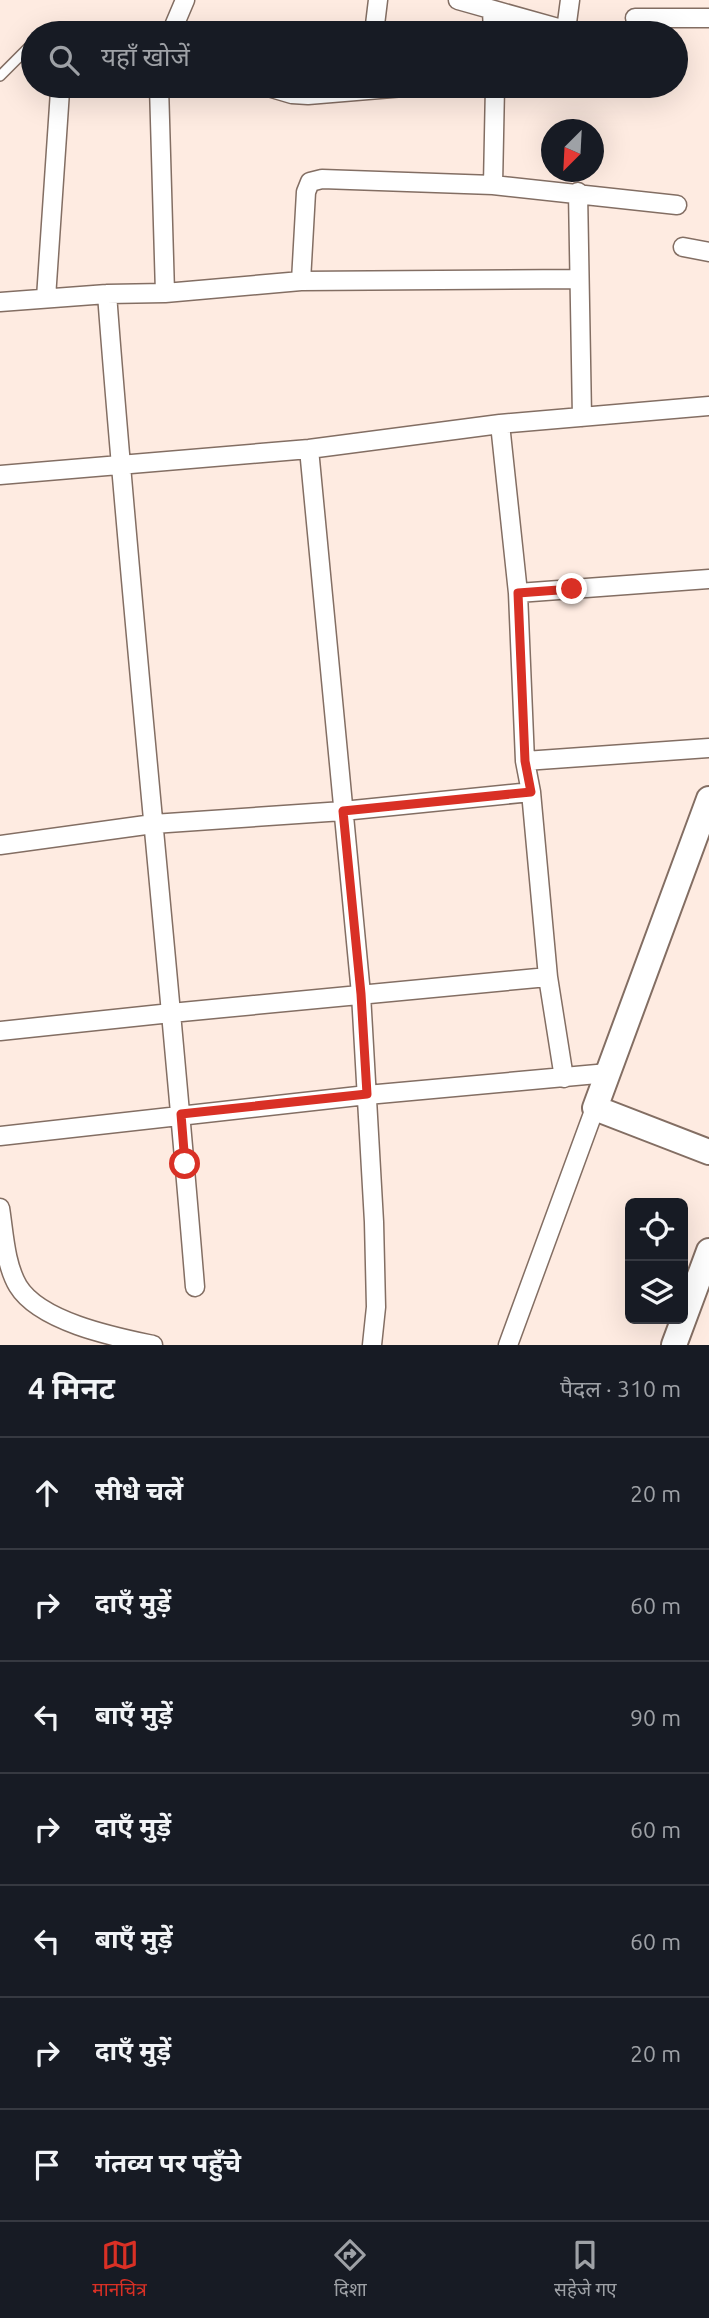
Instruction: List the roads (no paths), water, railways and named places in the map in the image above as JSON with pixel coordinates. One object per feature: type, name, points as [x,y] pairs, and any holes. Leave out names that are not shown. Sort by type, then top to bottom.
[{"type":"street","points":[[176,21],[185,0]]},
{"type":"street","points":[[376,21],[379,0]]},
{"type":"street","points":[[458,0],[532,21]]},
{"type":"street","points":[[570,0],[571,21]]},
{"type":"street","points":[[492,10],[492,21]]},
{"type":"street","points":[[635,18],[709,18]]},
{"type":"street","points":[[46,299],[60,98]]},
{"type":"street","points":[[159,98],[164,293]]},
{"type":"street","points":[[493,185],[495,98]]},
{"type":"street","points":[[301,281],[306,192],[310,183],[323,179],[493,185],[578,192],[677,205]]},
{"type":"street","points":[[578,192],[582,417]]},
{"type":"street","points":[[683,247],[709,252]]},
{"type":"street","points":[[0,302],[107,293],[164,293],[301,281],[579,279]]},
{"type":"street","points":[[107,293],[120,464],[195,1287]]},
{"type":"street","points":[[0,475],[309,449],[500,424],[709,406]]},
{"type":"street","points":[[500,424],[518,593],[525,761],[531,792],[548,977],[564,1078]]},
{"type":"street","points":[[309,449],[361,994],[375,1258],[376,1307],[372,1345]]},
{"type":"street","points":[[518,593],[709,579]]},
{"type":"street","points":[[525,761],[709,748]]},
{"type":"street","points":[[0,845],[153,824],[343,811],[531,792]]},
{"type":"street","points":[[508,1345],[708,805]]},
{"type":"street","points":[[0,1031],[548,977]]},
{"type":"street","points":[[0,1136],[367,1094],[608,1073]]},
{"type":"street","points":[[595,1108],[709,1152]]},
{"type":"street","points":[[0,1208],[9,1265],[18,1286],[31,1302],[80,1326],[153,1345]]},
{"type":"street","points":[[674,1345],[709,1251]]},
{"type":"lane","points":[[0,76],[21,55]]}]
